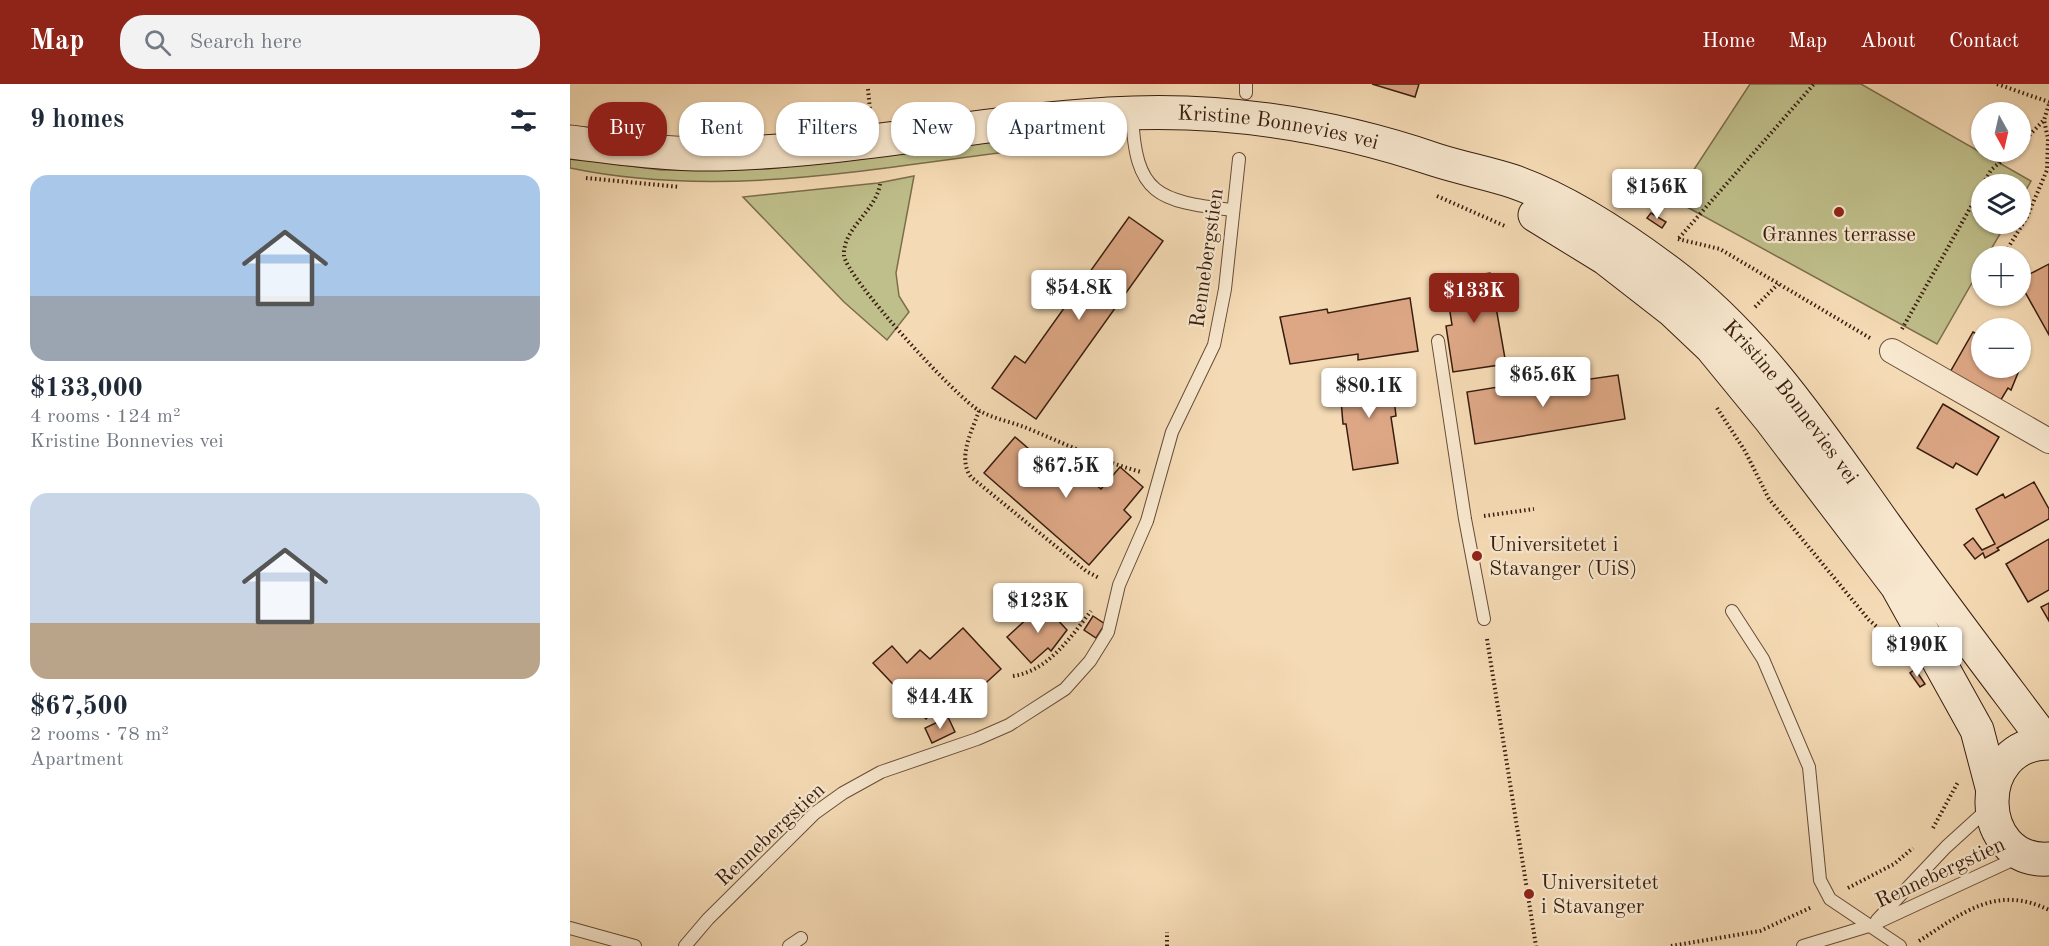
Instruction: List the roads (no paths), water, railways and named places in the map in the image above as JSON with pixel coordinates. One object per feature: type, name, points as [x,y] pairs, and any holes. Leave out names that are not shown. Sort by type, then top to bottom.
[{"type":"main road","name":"Kristine Bonnevies vei","points":[[667,151],[716,154],[793,150],[1064,117],[1132,112],[1187,112],[1281,120],[1364,137],[1514,182],[1595,223],[1670,273],[1714,309],[1756,352],[1793,399],[1948,613],[2048,743]]},
{"type":"main road","name":"Kristine Bonnevies vei","points":[[570,134],[588,141]]},
{"type":"main road","name":"Kristine Bonnevies vei","points":[[570,142],[588,145]]},
{"type":"main road","name":"Kristine Bonnevies vei","points":[[1448,164],[1605,258],[1673,311],[1711,347],[1770,419],[1897,586],[1977,729],[1996,827],[2007,843],[2041,860]]},
{"type":"main road","points":[[1991,797],[2000,770],[2012,756],[2028,746],[2048,743]]},
{"type":"street","points":[[1892,351],[2023,428],[2047,435]]},
{"type":"lane","points":[[1132,112],[1133,145],[1137,162],[1151,186],[1173,201],[1233,210]]},
{"type":"lane","name":"Rennebergstien","points":[[685,946],[708,919],[815,813],[843,793],[881,772],[992,733],[1065,688],[1090,661],[1108,632],[1119,585],[1147,521],[1172,432],[1214,345],[1225,289],[1239,159]]},
{"type":"lane","points":[[1438,341],[1465,519],[1484,619]]},
{"type":"lane","name":"Rennebergstien","points":[[1732,610],[1763,659],[1809,767],[1820,880],[1830,899],[1872,925]]},
{"type":"lane","name":"Rennebergstien","points":[[1872,925],[1991,797]]},
{"type":"lane","name":"Rennebergstien","points":[[1803,946],[1872,925],[2041,860]]},
{"type":"lane","points":[[1872,925],[1900,946]]},
{"type":"lane","points":[[570,928],[635,946]]},
{"type":"lane","points":[[789,946],[801,938]]},
{"type":"place","name":"Grannes terrasse","points":[[1839,212]]},
{"type":"place","name":"Universitetet i Stavanger (UiS)","points":[[1477,556]]},
{"type":"place","name":"Universitetet i Stavanger","points":[[1529,894]]}]
